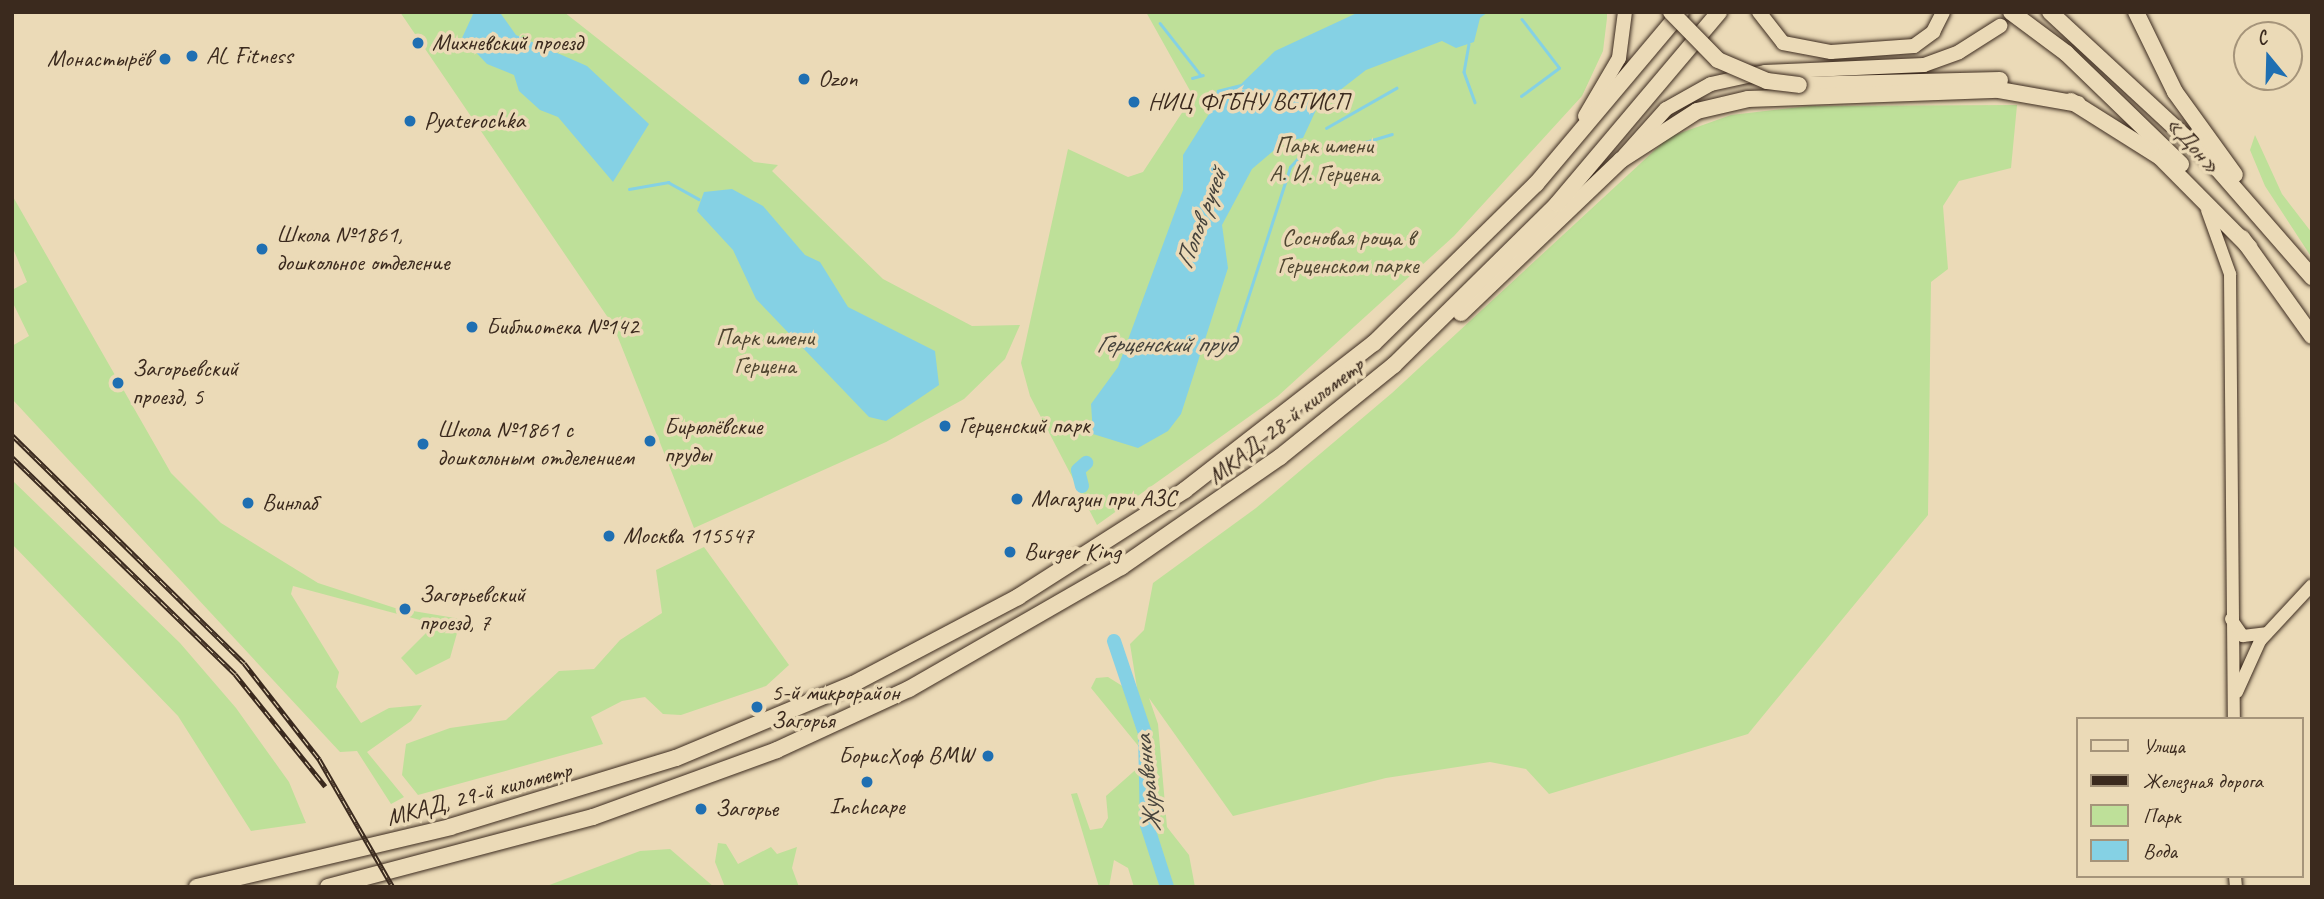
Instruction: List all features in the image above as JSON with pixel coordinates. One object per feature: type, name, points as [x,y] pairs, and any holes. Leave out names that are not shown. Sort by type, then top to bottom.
[{"type":"highway","points":[[1625,83],[1671,12],[1718,60],[1767,81],[1799,85],[1986,79],[2051,91],[2129,132],[2193,190],[2249,247]]},
{"type":"highway","name":"МКАД, 28-й километр","points":[[766,723],[1008,602],[1185,490],[1374,343],[1536,184],[1625,83],[1681,12]]},
{"type":"highway","name":"МКАД, 28-й километр","points":[[328,887],[593,817],[777,750],[909,689],[1080,593],[1202,514],[1357,397],[1525,238],[1673,70],[1719,12]]},
{"type":"highway","name":"«Дон»","points":[[2011,12],[2155,135],[2249,247],[2312,336]]},
{"type":"highway","name":"«Дон»","points":[[2050,12],[2262,214],[2312,277]]},
{"type":"highway","points":[[2136,12],[2175,92],[2262,214]]},
{"type":"highway","points":[[1357,397],[1498,284],[1621,160],[1673,121],[1748,99],[1998,89],[2078,104]]},
{"type":"highway","name":"МКАД, 29-й километр","points":[[197,887],[539,802],[766,723]]},
{"type":"main road","points":[[1536,184],[1613,73],[1625,12]]},
{"type":"main road","points":[[1759,12],[1783,43],[1858,52],[1914,46],[1943,12]]},
{"type":"main road","points":[[1621,160],[1665,109],[1711,84],[1765,72],[1915,66],[1959,52],[2000,26]]},
{"type":"main road","points":[[2193,190],[2220,234],[2230,274],[2231,618],[2234,714]]},
{"type":"main road","points":[[2242,675],[2268,631],[2312,585]]},
{"type":"main road","points":[[2231,618],[2243,636],[2268,631]]},
{"type":"main road","points":[[2232,652],[2242,656],[2242,675],[2234,714]]},
{"type":"green space","name":"Парк имени Герцена","points":[[400,12],[564,12],[754,162],[778,165],[772,171],[883,279],[972,326],[1020,325],[1005,359],[964,399],[886,442],[694,528],[613,325]]},
{"type":"green space","name":"Парк имени А. И. Герцена","points":[[1146,12],[1607,12],[1607,18],[1603,51],[1582,96],[1454,236],[1278,396],[1097,525],[1030,396],[1021,363],[1068,149],[1128,177],[1143,172],[1193,96]]},
{"type":"green space","points":[[2017,105],[2011,168],[1959,181],[1943,206],[1948,269],[1931,282],[1928,515],[1748,734],[1549,794],[1526,769],[1490,762],[1386,778],[1233,816],[1149,698],[1158,724],[1167,827],[1189,855],[1195,887],[1134,887],[1128,868],[1114,860],[1109,887],[1099,887],[1071,794],[1077,793],[1090,830],[1102,828],[1108,818],[1106,796],[1141,765],[1140,748],[1091,688],[1096,678],[1108,677],[1124,687],[1134,708],[1140,707],[1130,644],[1144,630],[1153,583],[1256,508],[1392,393],[1669,137],[1731,115],[1809,106]]},
{"type":"green space","points":[[2255,135],[2282,194],[2312,233],[2312,258],[2265,186],[2250,150]]},
{"type":"green space","points":[[12,195],[171,473],[221,523],[318,583],[395,608],[461,619],[450,658],[416,675],[401,658],[435,624],[293,586],[291,594],[339,672],[336,687],[361,723],[389,708],[422,705],[411,721],[367,752],[404,797],[391,804],[357,751],[340,752],[12,399],[12,346],[29,336],[12,301],[12,290],[27,282],[12,246]]},
{"type":"green space","points":[[12,480],[180,643],[236,708],[289,782],[306,823],[251,831],[178,716],[12,544]]},
{"type":"green space","points":[[704,547],[789,665],[766,686],[681,715],[663,714],[645,697],[622,701],[591,717],[603,744],[418,795],[402,775],[406,744],[450,728],[506,720],[559,671],[594,669],[620,640],[662,613],[656,570]]},
{"type":"green space","points":[[718,843],[726,844],[738,864],[771,847],[777,854],[797,847],[792,868],[799,887],[725,887],[715,862]]},
{"type":"green space","points":[[670,849],[714,887],[544,887],[640,851]]},
{"type":"water","points":[[474,12],[501,14],[516,35],[587,66],[649,124],[613,182],[558,117],[540,110],[519,91],[514,75],[487,64],[462,38]]},
{"type":"water","name":"Герценский пруд","points":[[1359,12],[1488,12],[1480,18],[1474,42],[1456,48],[1442,41],[1366,70],[1317,108],[1303,138],[1285,141],[1252,169],[1222,225],[1228,268],[1181,414],[1168,431],[1138,448],[1093,434],[1091,404],[1118,367],[1183,190],[1183,155],[1214,106],[1217,90],[1241,84],[1275,51]]},
{"type":"water","points":[[732,189],[763,206],[805,255],[820,262],[848,307],[935,351],[939,385],[886,421],[869,417],[756,299],[733,250],[697,211],[704,192]]},
{"type":"waterway","points":[[1521,96],[1559,68],[1522,20]]},
{"type":"waterway","points":[[1160,23],[1200,74]]},
{"type":"waterway","points":[[1469,44],[1464,72],[1475,102]]},
{"type":"waterway","points":[[1192,78],[1203,75]]},
{"type":"waterway","points":[[1326,128],[1396,88]]},
{"type":"waterway","points":[[1339,150],[1392,134]]},
{"type":"waterway","points":[[1230,353],[1290,167],[1300,156]]},
{"type":"waterway","points":[[629,189],[668,182],[699,199]]},
{"type":"waterway","name":"Попов ручей","points":[[1082,486],[1078,470],[1086,463]]},
{"type":"waterway","name":"Попов ручей","points":[[1072,469],[1078,470]]},
{"type":"waterway","name":"Журавенка","points":[[1114,641],[1145,733],[1147,825],[1167,887]]},
{"type":"railway","points":[[12,435],[244,663],[319,759],[393,887]]},
{"type":"railway","points":[[12,457],[235,674],[325,786]]},
{"type":"place","name":"Михневский проезд","points":[[418,43]]},
{"type":"place","name":"AL Fitness","points":[[192,56]]},
{"type":"place","name":"Монастырёв","points":[[165,59]]},
{"type":"place","name":"Ozon","points":[[804,79]]},
{"type":"place","name":"НИЦ ФГБНУ ВСТИСП","points":[[1134,102]]},
{"type":"place","name":"Pyaterochka","points":[[410,121]]},
{"type":"place","name":"Школа №1861, дошкольное отделение","points":[[262,249]]},
{"type":"place","name":"Библиотека №142","points":[[472,327]]},
{"type":"place","name":"Загорьевский проезд, 5","points":[[118,383]]},
{"type":"place","name":"Герценский парк","points":[[945,426]]},
{"type":"place","name":"Бирюлёвские пруды","points":[[650,441]]},
{"type":"place","name":"Школа №1861 с дошкольным отделением","points":[[423,444]]},
{"type":"place","name":"Магазин при АЗС","points":[[1017,499]]},
{"type":"place","name":"Винлаб","points":[[248,503]]},
{"type":"place","name":"Москва 115547","points":[[609,536]]},
{"type":"place","name":"Burger King","points":[[1010,552]]},
{"type":"place","name":"Загорьевский проезд, 7","points":[[405,609]]},
{"type":"place","name":"5-й микрорайон Загорья","points":[[757,707]]},
{"type":"place","name":"БорисХоф BMW","points":[[988,756]]},
{"type":"place","name":"Inchcape","points":[[867,782]]},
{"type":"place","name":"Загорье","points":[[701,809]]},
{"type":"park label","name":"Сосновая роща в Герценском парке","points":[[1348,252]]}]
